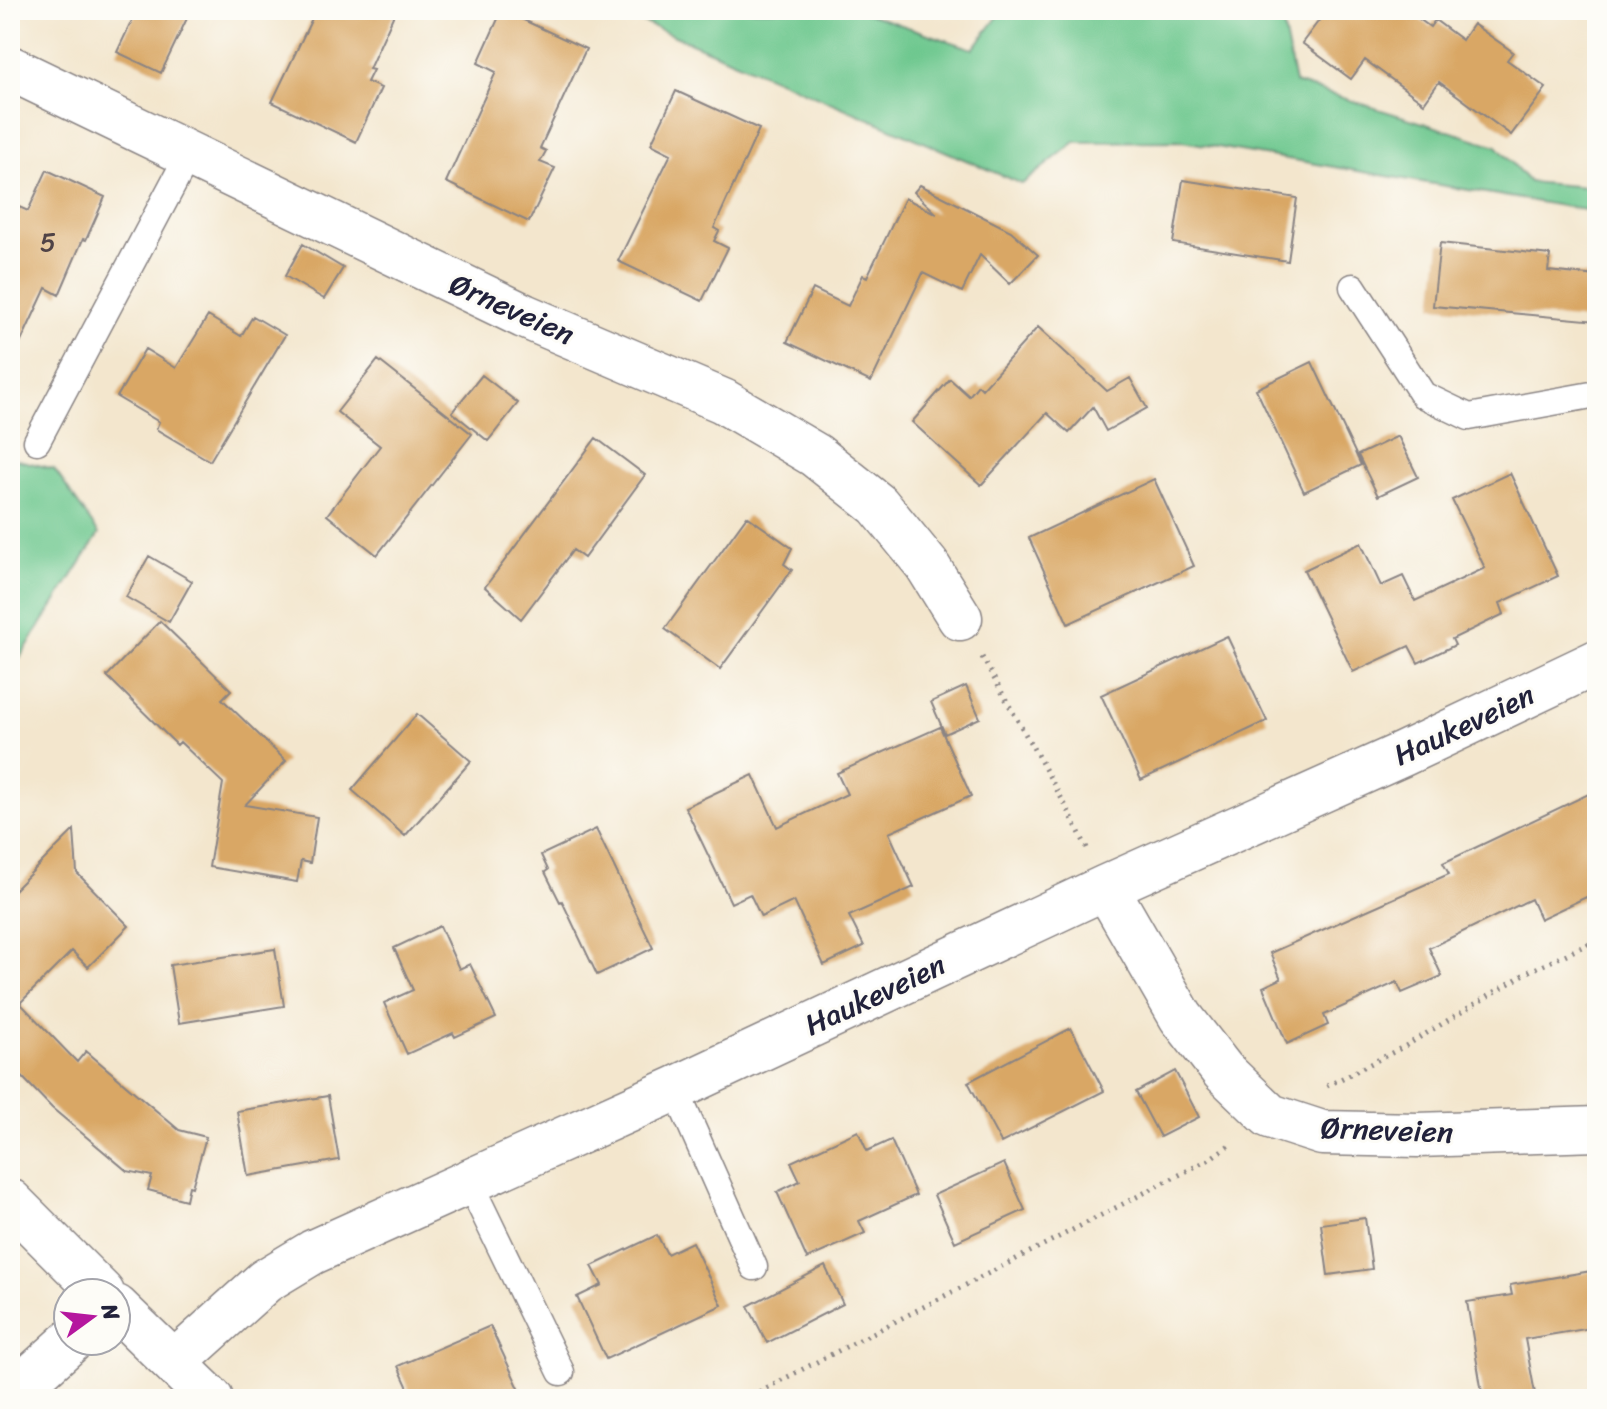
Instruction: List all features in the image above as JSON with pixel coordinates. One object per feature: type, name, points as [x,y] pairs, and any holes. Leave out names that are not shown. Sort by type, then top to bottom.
[{"type":"street","name":"Ørneveien","points":[[10,68],[524,316],[723,401],[815,455],[878,505],[927,565],[960,618]]},
{"type":"street","name":"Haukeveien","points":[[175,1362],[265,1281],[313,1252],[675,1089],[1597,662]]},
{"type":"street","name":"Ørneveien","points":[[1106,887],[1181,1017],[1223,1071],[1270,1116],[1322,1133],[1418,1135],[1597,1129]]},
{"type":"street","points":[[10,1201],[86,1277]]},
{"type":"street","points":[[132,1322],[211,1399]]},
{"type":"street","points":[[10,1396],[53,1357]]},
{"type":"lane","points":[[37,441],[188,156]]},
{"type":"lane","points":[[1353,287],[1423,395],[1469,417],[1597,394]]},
{"type":"lane","points":[[675,1089],[754,1267]]},
{"type":"lane","points":[[469,1182],[561,1372]]},
{"type":"path","points":[[960,618],[1067,808],[1106,887]]},
{"type":"path","points":[[745,1399],[1208,1160],[1270,1116],[1407,1045],[1528,972],[1597,940]]},
{"type":"green space","points":[[614,10],[857,10],[973,49],[1003,10],[1280,10],[1295,83],[1497,146],[1529,182],[1597,188],[1597,212],[1182,141],[1075,142],[1022,184]]},
{"type":"green space","points":[[10,458],[54,469],[99,534],[10,673]]},
{"type":"building","points":[[137,10],[191,10],[161,73],[117,52]]},
{"type":"building","points":[[316,10],[396,10],[369,69],[373,70],[367,82],[381,88],[356,142],[272,102]]},
{"type":"building","points":[[502,10],[586,49],[540,148],[546,151],[540,162],[555,168],[529,222],[446,182],[496,72],[478,63]]},
{"type":"building","points":[[1327,10],[1407,10],[1430,27],[1435,20],[1462,40],[1473,24],[1513,52],[1507,60],[1546,88],[1511,135],[1439,82],[1424,103],[1365,60],[1351,79],[1302,43]]},
{"type":"building","points":[[676,91],[759,129],[714,228],[719,231],[714,241],[728,248],[702,301],[618,261],[671,154],[651,144]]},
{"type":"building","points":[[47,170],[105,197],[59,295],[46,288],[10,365],[10,203],[28,211]]},
{"type":"building","points":[[1183,180],[1297,198],[1288,261],[1173,243]]},
{"type":"building","points":[[920,185],[1011,231],[1038,255],[1010,284],[980,255],[962,292],[923,273],[871,382],[787,342],[813,289],[848,306],[863,275],[867,277],[905,198],[937,214],[914,192]]},
{"type":"building","points":[[1440,243],[1550,255],[1548,271],[1597,276],[1597,321],[1433,306]]},
{"type":"building","points":[[303,244],[343,268],[324,299],[285,276]]},
{"type":"building","points":[[208,316],[241,336],[253,316],[285,335],[210,461],[156,429],[159,422],[117,397],[145,349],[176,368]]},
{"type":"building","points":[[1038,327],[1107,391],[1130,378],[1147,408],[1106,431],[1093,407],[1069,433],[1047,413],[981,485],[912,422],[950,379],[969,396],[978,385],[982,389]]},
{"type":"building","points":[[378,360],[472,434],[377,555],[327,515],[380,446],[337,412]]},
{"type":"building","points":[[1312,362],[1361,465],[1304,492],[1256,389]]},
{"type":"building","points":[[482,375],[518,403],[488,441],[452,412]]},
{"type":"building","points":[[1398,436],[1418,477],[1378,496],[1358,455]]},
{"type":"building","points":[[596,438],[645,475],[584,558],[573,550],[521,619],[485,587]]},
{"type":"building","points":[[1510,473],[1558,576],[1500,603],[1504,614],[1452,639],[1455,645],[1418,663],[1409,646],[1353,672],[1304,570],[1361,543],[1381,586],[1403,576],[1415,601],[1485,568],[1452,500]]},
{"type":"building","points":[[1154,479],[1194,566],[1068,624],[1029,538]]},
{"type":"building","points":[[747,516],[792,548],[784,564],[792,570],[720,669],[665,629]]},
{"type":"building","points":[[149,556],[192,581],[169,622],[126,597]]},
{"type":"building","points":[[160,621],[231,690],[222,699],[286,761],[245,805],[317,817],[310,863],[301,861],[297,882],[209,867],[223,783],[180,742],[177,745],[107,676]]},
{"type":"building","points":[[1227,636],[1267,721],[1141,780],[1101,695]]},
{"type":"building","points":[[966,686],[980,718],[945,734],[931,702]]},
{"type":"building","points":[[417,714],[471,761],[405,836],[352,790]]},
{"type":"building","points":[[940,727],[971,796],[889,833],[914,887],[849,916],[864,946],[824,965],[794,901],[761,917],[750,894],[731,903],[685,807],[753,775],[777,827],[847,794],[837,773]]},
{"type":"building","points":[[1597,790],[1597,892],[1540,919],[1531,899],[1429,948],[1442,976],[1402,993],[1397,982],[1324,1015],[1328,1025],[1287,1044],[1263,987],[1281,979],[1270,953],[1449,874],[1443,863]]},
{"type":"building","points":[[596,829],[653,948],[597,975],[545,872],[548,870],[541,855]]},
{"type":"building","points":[[74,830],[77,873],[129,926],[88,967],[72,951],[20,1003],[77,1062],[86,1051],[179,1130],[206,1137],[186,1200],[148,1190],[152,1176],[127,1171],[52,1108],[10,1064],[10,894]]},
{"type":"building","points":[[440,926],[459,969],[470,964],[496,1018],[407,1054],[384,1003],[413,990],[394,948]]},
{"type":"building","points":[[275,949],[284,1006],[179,1023],[170,965]]},
{"type":"building","points":[[1071,1028],[1104,1091],[1001,1143],[968,1082]]},
{"type":"building","points":[[1175,1071],[1199,1117],[1160,1137],[1136,1092]]},
{"type":"building","points":[[328,1096],[339,1160],[248,1176],[237,1111]]},
{"type":"building","points":[[858,1131],[867,1151],[891,1140],[916,1195],[859,1221],[865,1233],[807,1259],[777,1192],[800,1181],[791,1162]]},
{"type":"building","points":[[1004,1163],[1025,1210],[955,1242],[934,1195]]},
{"type":"building","points":[[1365,1218],[1372,1269],[1328,1275],[1321,1224]]},
{"type":"building","points":[[657,1235],[667,1254],[692,1242],[722,1305],[606,1359],[577,1297],[602,1285],[592,1266]]},
{"type":"building","points":[[825,1266],[843,1304],[767,1343],[748,1306]]},
{"type":"building","points":[[1597,1270],[1597,1327],[1525,1339],[1536,1399],[1483,1399],[1467,1302],[1512,1295],[1510,1285]]},
{"type":"building","points":[[490,1326],[524,1399],[413,1399],[398,1366]]}]
